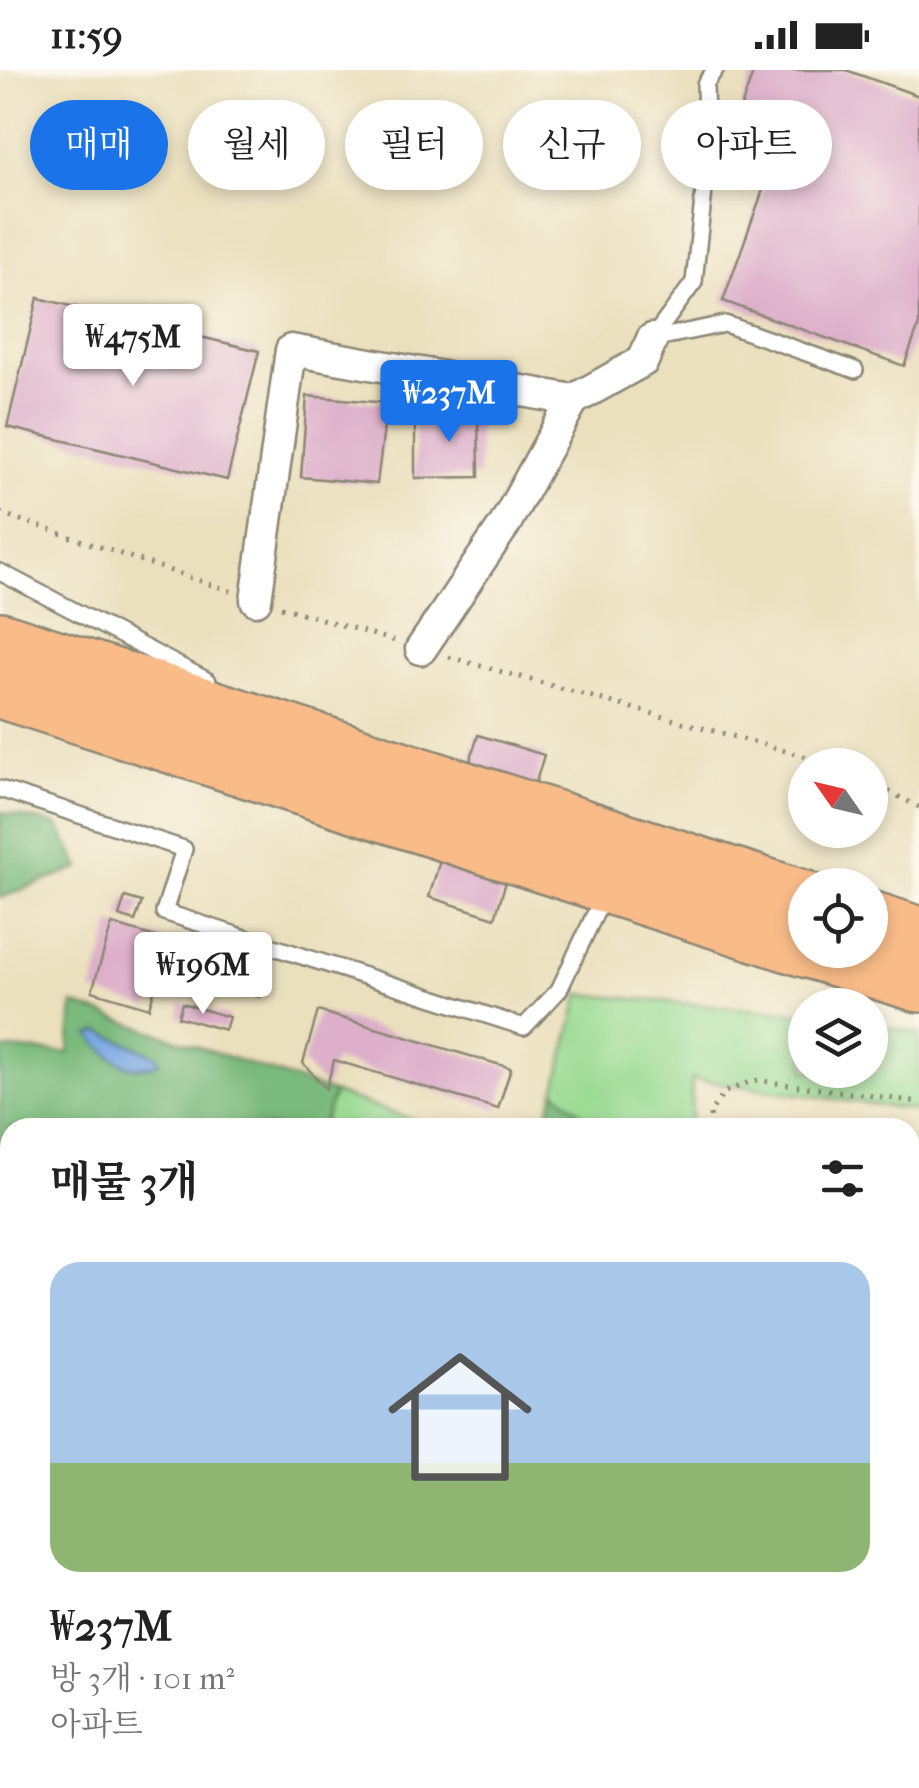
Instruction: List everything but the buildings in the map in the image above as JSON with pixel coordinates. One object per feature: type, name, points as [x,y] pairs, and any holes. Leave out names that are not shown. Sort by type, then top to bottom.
[{"type":"highway","points":[[0,640],[788,894]]},
{"type":"highway","points":[[0,690],[788,943]]},
{"type":"highway","points":[[888,925],[919,935]]},
{"type":"highway","points":[[868,968],[919,984]]},
{"type":"street","points":[[421,649],[504,524],[573,400],[643,361],[652,339]]},
{"type":"street","points":[[256,600],[291,350],[573,400]]},
{"type":"lane","points":[[652,339],[694,282],[707,163],[704,84],[715,70]]},
{"type":"lane","points":[[652,339],[725,324],[855,370]]},
{"type":"lane","points":[[0,572],[230,692]]},
{"type":"lane","points":[[247,702],[336,748]]},
{"type":"lane","points":[[0,789],[184,849],[164,912],[524,1027],[559,990],[608,887]]},
{"type":"path","points":[[888,791],[919,807]]},
{"type":"path","points":[[710,1118],[710,1112],[725,1092],[754,1080],[919,1102]]},
{"type":"green space","points":[[0,812],[58,825],[80,868],[0,898]]},
{"type":"green space","points":[[580,994],[788,1012],[788,1088],[888,1088],[888,1027],[919,1033],[919,1111],[692,1079],[691,1118],[586,1118],[555,1091]]},
{"type":"green space","points":[[73,1004],[334,1093],[324,1118],[0,1118],[0,1053],[8,1049],[69,1053]]},
{"type":"green space","points":[[555,1091],[586,1118],[547,1118]]},
{"type":"green space","points":[[334,1093],[408,1118],[325,1118]]},
{"type":"water","points":[[99,1031],[157,1056],[159,1063],[137,1067],[120,1062],[90,1035]]}]
